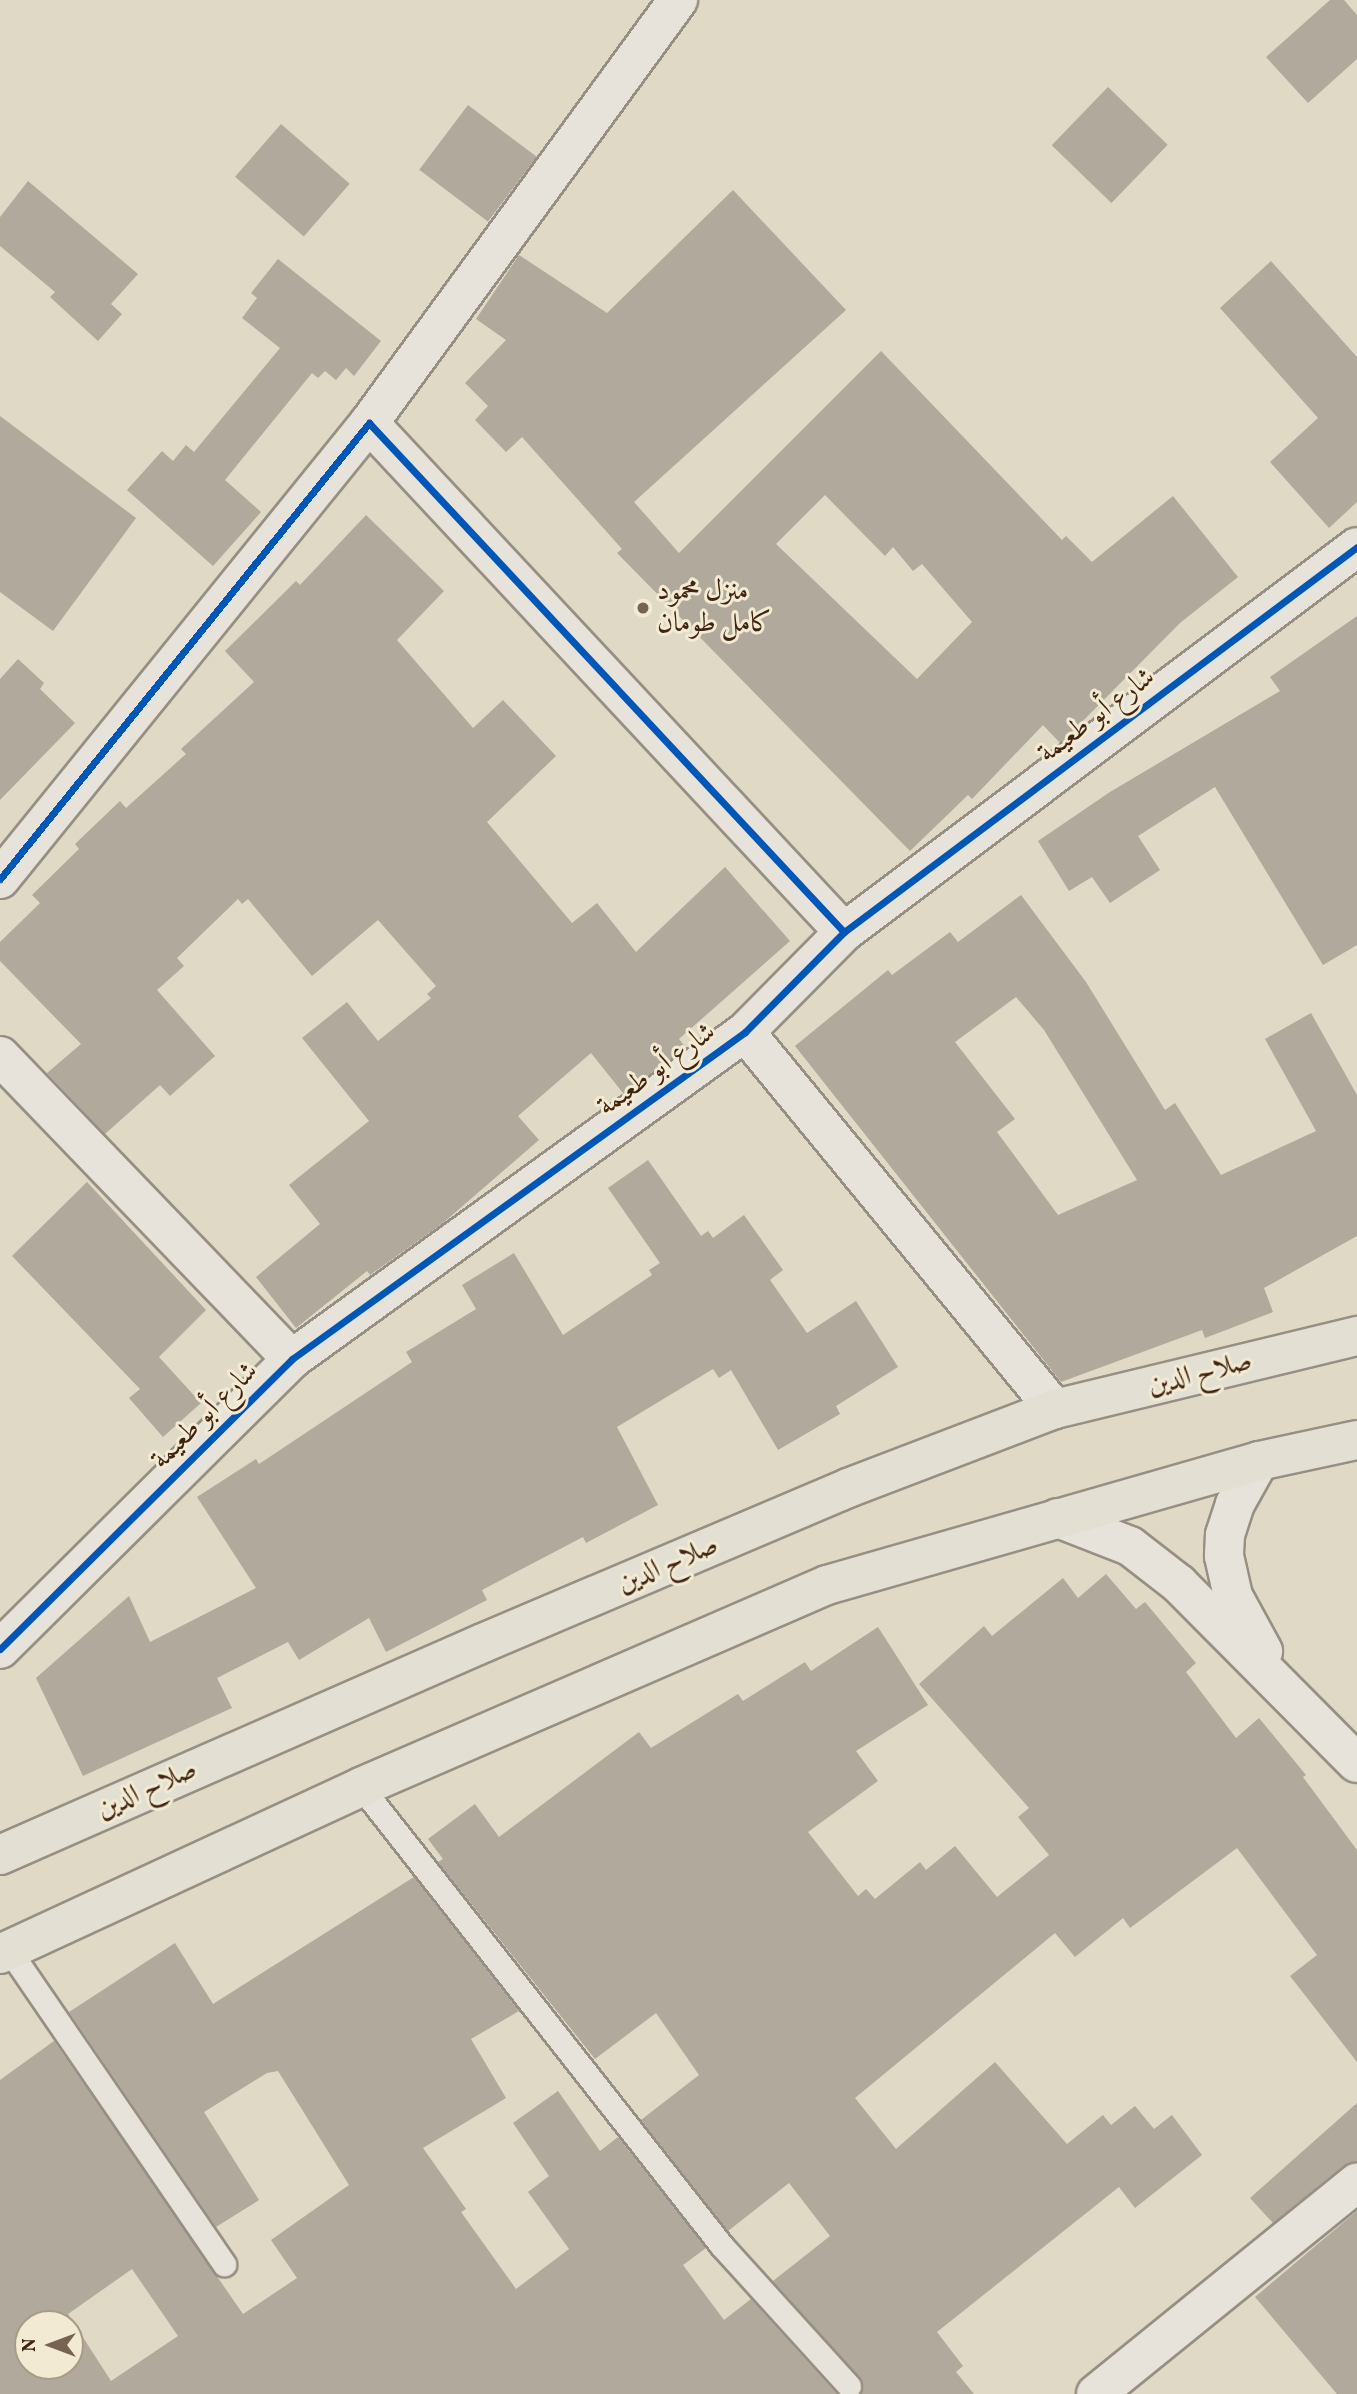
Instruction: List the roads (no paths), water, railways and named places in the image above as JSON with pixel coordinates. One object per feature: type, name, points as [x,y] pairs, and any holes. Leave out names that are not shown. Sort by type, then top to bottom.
[{"type":"highway","name":"صلاح الدين","points":[[0,1856],[495,1637],[848,1488],[1055,1409],[1357,1336]]},
{"type":"highway","points":[[5,1952],[361,1787],[827,1585],[1259,1461],[1357,1440]]},
{"type":"street","points":[[0,878],[369,423],[678,0]]},
{"type":"street","points":[[369,423],[844,932]]},
{"type":"street","name":"شارع أبو طعيمة","points":[[0,1649],[292,1359],[745,1032],[844,932],[1357,547]]},
{"type":"street","points":[[745,1032],[1055,1409]]},
{"type":"street","points":[[0,1056],[292,1359]]},
{"type":"street","points":[[1259,1461],[1236,1504],[1225,1535],[1224,1556],[1233,1596],[1245,1622],[1287,1689]]},
{"type":"street","points":[[1058,1518],[1130,1546],[1179,1584],[1254,1664],[1287,1689],[1357,1763]]},
{"type":"street","points":[[1096,2394],[1357,2183]]},
{"type":"lane","points":[[361,1787],[722,2246],[849,2386]]},
{"type":"lane","points":[[5,1952],[224,2264]]},
{"type":"place","name":"منزل محمود كامل طومان","points":[[643,608]]}]
